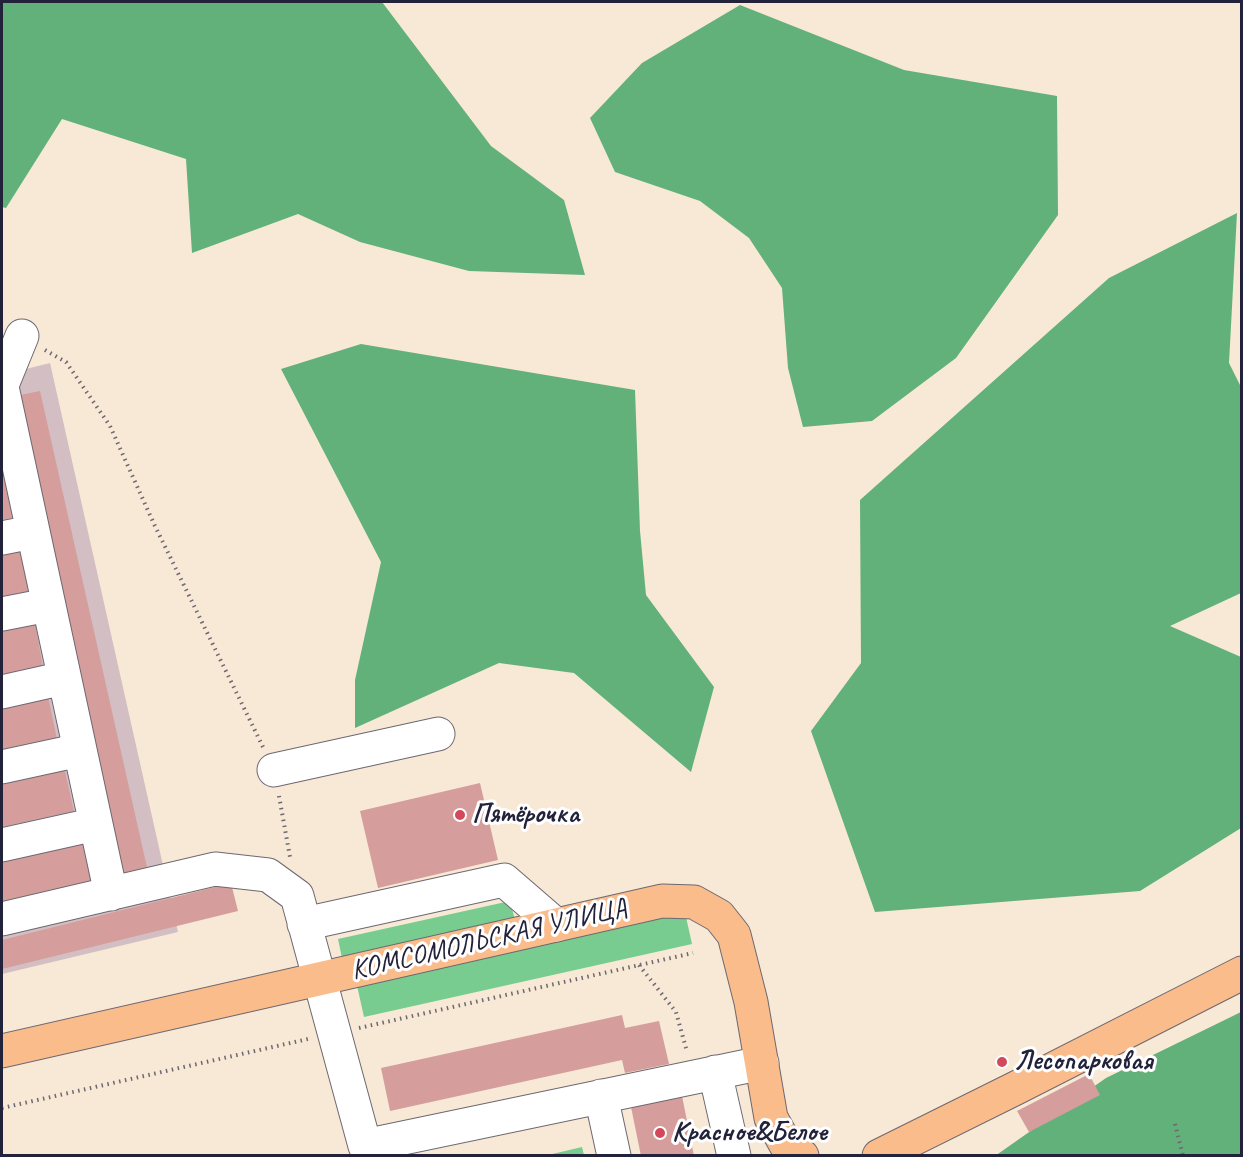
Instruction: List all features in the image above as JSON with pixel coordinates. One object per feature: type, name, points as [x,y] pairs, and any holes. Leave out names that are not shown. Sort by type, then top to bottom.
[{"type":"main road","name":"КОМСОМОЛЬСКАЯ УЛИЦА","points":[[2,1051],[662,901],[694,902],[719,916],[734,936],[751,1002],[771,1118],[786,1145],[802,1155]]},
{"type":"main road","points":[[889,1153],[1242,973]]},
{"type":"lane","points":[[22,336],[2,386],[17,535],[48,605],[111,894]]},
{"type":"lane","points":[[2,614],[48,605]]},
{"type":"lane","points":[[2,692],[64,678]]},
{"type":"lane","points":[[274,770],[438,734]]},
{"type":"lane","points":[[2,766],[80,750]]},
{"type":"lane","points":[[2,845],[96,824]]},
{"type":"lane","points":[[2,919],[215,869],[268,875],[301,910],[365,1146],[762,1063]]},
{"type":"lane","points":[[301,910],[504,880],[556,925]]},
{"type":"lane","points":[[704,1075],[734,1155]]},
{"type":"lane","points":[[601,1096],[614,1155]]},
{"type":"path","points":[[22,336],[66,362],[110,426],[154,524],[274,770],[301,910]]},
{"type":"path","points":[[639,965],[676,1012],[704,1075]]},
{"type":"path","points":[[1175,1124],[1183,1155]]},
{"type":"shaded area","points":[[50,363],[178,932],[2,974],[2,375]]},
{"type":"green space","points":[[2,2],[382,2],[491,146],[564,200],[585,275],[469,271],[360,242],[298,214],[192,253],[186,159],[62,119],[6,208],[2,207]]},
{"type":"green space","points":[[740,5],[904,70],[1057,96],[1058,215],[956,358],[872,421],[803,427],[788,368],[782,288],[749,238],[700,201],[615,172],[590,118],[642,63]]},
{"type":"green space","points":[[1237,213],[1229,363],[1241,387],[1241,593],[1170,626],[1241,657],[1241,828],[1140,891],[875,912],[811,731],[861,663],[860,500],[1109,278]]},
{"type":"green space","points":[[361,344],[635,390],[640,531],[646,595],[714,687],[691,772],[574,673],[499,663],[355,728],[355,680],[381,562],[281,369]]},
{"type":"green space","points":[[510,901],[515,920],[342,958],[338,939]]},
{"type":"green space","points":[[684,908],[692,944],[364,1017],[356,981]]},
{"type":"green space","points":[[1241,1012],[1241,1155],[995,1156],[1106,1078]]},
{"type":"green space","points":[[582,1147],[584,1155],[548,1155]]},
{"type":"building","points":[[40,391],[148,872],[125,877],[16,396]]},
{"type":"building","points":[[6,470],[15,517],[2,520],[2,471]]},
{"type":"building","points":[[20,548],[29,593],[2,599],[2,552]]},
{"type":"building","points":[[35,622],[43,668],[2,676],[2,629]]},
{"type":"building","points":[[47,692],[57,739],[2,751],[2,702]]},
{"type":"building","points":[[64,767],[74,811],[2,827],[2,781]]},
{"type":"building","points":[[480,783],[498,860],[378,888],[360,811]]},
{"type":"building","points":[[83,839],[94,886],[2,906],[2,857]]},
{"type":"building","points":[[231,883],[238,911],[2,969],[2,940]]},
{"type":"building","points":[[622,1015],[625,1028],[659,1021],[669,1064],[625,1073],[622,1060],[390,1111],[381,1068]]},
{"type":"building","points":[[1089,1074],[1100,1095],[1029,1132],[1017,1111]]},
{"type":"building","points":[[682,1096],[694,1156],[641,1156],[631,1107]]},
{"type":"place","name":"Пятёрочка","points":[[460,815]]},
{"type":"place","name":"Лесопарковая","points":[[1002,1062]]},
{"type":"place","name":"Красное&Белое","points":[[660,1133]]}]
